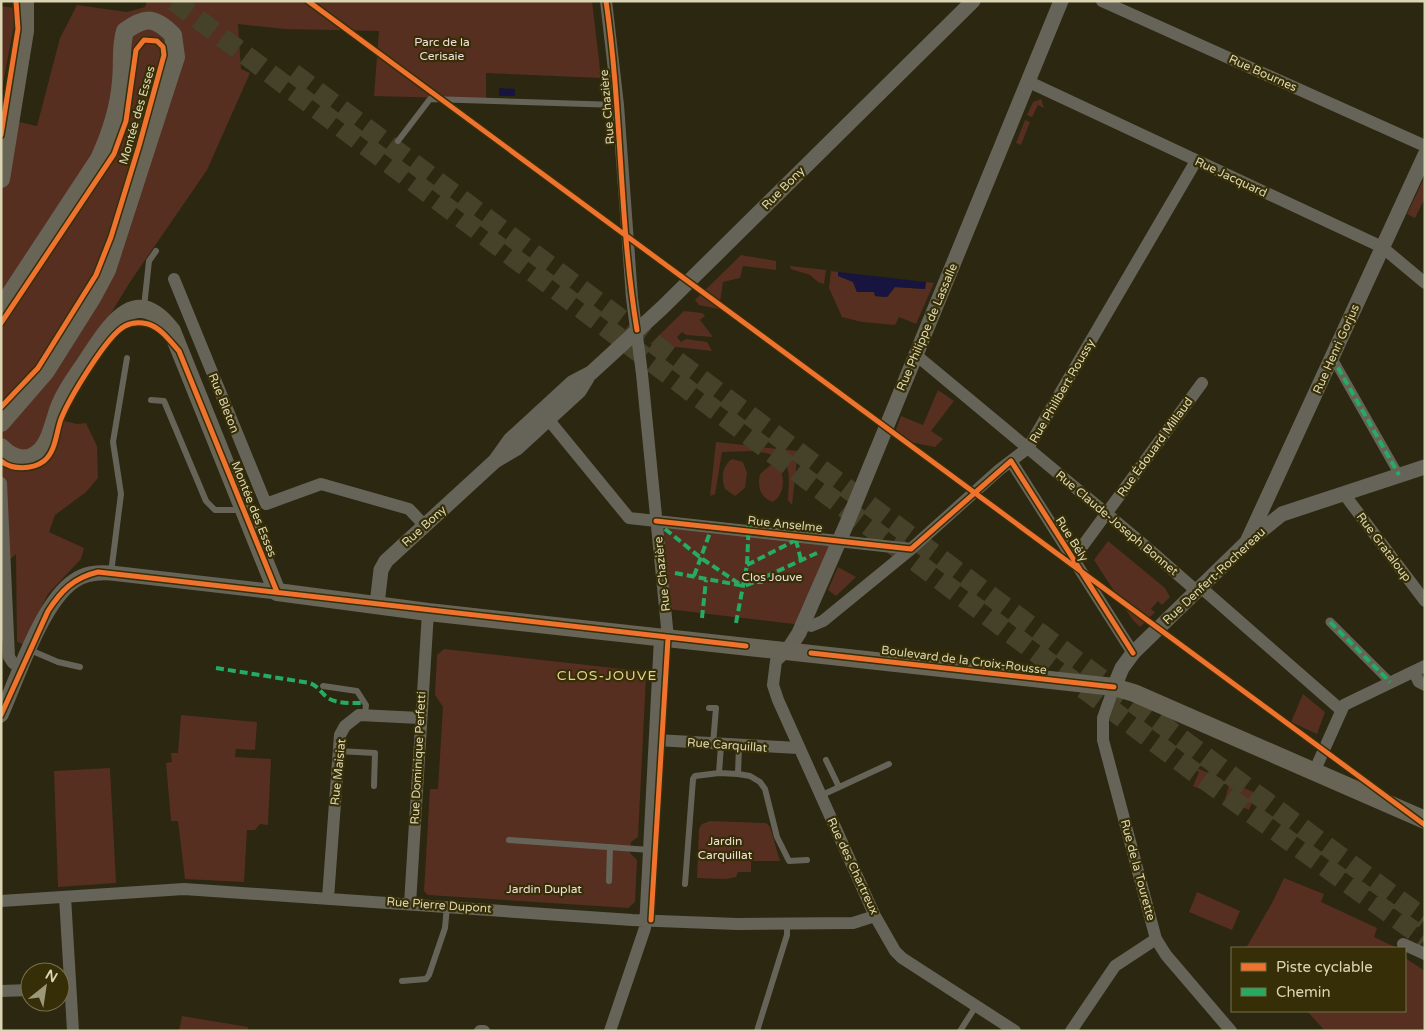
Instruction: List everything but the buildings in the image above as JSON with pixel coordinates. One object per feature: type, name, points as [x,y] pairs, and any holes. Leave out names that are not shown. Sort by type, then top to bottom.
[{"type":"main road","points":[[1,179],[25,31],[25,1]]},
{"type":"main road","name":"Montée des Esses","points":[[1,308],[99,159],[109,138],[118,113],[122,79],[121,47],[125,31],[140,21],[151,20],[163,25],[174,35],[176,57],[107,270],[92,298],[46,371],[1,423]]},
{"type":"main road","points":[[1,447],[9,455],[19,459],[30,458],[39,453],[45,444],[68,389],[107,331],[120,318],[132,310],[144,308]]},
{"type":"main road","name":"Montée des Esses","points":[[144,308],[162,317],[172,331],[276,592]]},
{"type":"main road","name":"Boulevard de la Croix-Rousse","points":[[276,592],[428,612],[1114,687],[1425,820]]},
{"type":"street","name":"Rue Chazière","points":[[606,1],[618,105],[632,298],[637,330],[656,520],[664,638],[657,670],[656,740],[646,920],[632,970],[626,981],[610,1031]]},
{"type":"street","name":"Rue Bony","points":[[377,604],[383,565],[495,461],[517,448],[545,415],[579,391],[591,373],[973,1]]},
{"type":"street","name":"Rue Philippe de Lassalle","points":[[788,650],[803,623],[839,540],[1061,1]]},
{"type":"street","name":"Rue Bournes","points":[[1102,1],[1425,146]]},
{"type":"street","name":"Rue Jacquard","points":[[1029,82],[1382,247],[1425,283]]},
{"type":"street","name":"Rue Henri Gorjus","points":[[1247,542],[1425,155]]},
{"type":"street","name":"Rue Philibert Roussy","points":[[803,623],[811,626],[823,621],[911,549],[1028,448],[1196,161]]},
{"type":"street","name":"Rue Bleton","points":[[174,279],[266,504],[321,484],[409,509],[425,526]]},
{"type":"street","name":"Rue Claude-Joseph Bonnet","points":[[916,354],[1107,513],[1192,587],[1209,594],[1341,710]]},
{"type":"street","points":[[1332,358],[1399,476]]},
{"type":"street","name":"Rue Édouard Millaud","points":[[1073,559],[1202,384]]},
{"type":"street","name":"Rue Anselme","points":[[545,415],[629,518],[911,549]]},
{"type":"street","name":"Rue Bély","points":[[1011,461],[1133,653]]},
{"type":"street","name":"Rue Denfert-Rochereau","points":[[1114,687],[1122,668],[1133,653],[1247,542],[1282,514],[1425,467]]},
{"type":"street","points":[[1,483],[9,657],[13,663],[22,668]]},
{"type":"street","name":"Rue Grataloup","points":[[1344,494],[1425,601]]},
{"type":"street","points":[[1266,502],[1275,511],[1282,514]]},
{"type":"street","name":"Boulevard de la Croix-Rousse","points":[[30,650],[56,598],[74,580],[98,572],[276,592]]},
{"type":"street","name":"Rue Dominique Perfetti","points":[[410,904],[428,612]]},
{"type":"street","points":[[1330,622],[1390,682]]},
{"type":"street","points":[[1,715],[30,650]]},
{"type":"street","name":"Rue des Chartreux","points":[[788,650],[776,661],[773,686],[798,748],[875,916],[895,951],[902,958],[1015,1031]]},
{"type":"street","points":[[1314,772],[1344,704],[1419,669],[1419,682],[1425,685]]},
{"type":"street","name":"Rue de la Tourette","points":[[1114,687],[1103,718],[1103,740],[1156,939],[1166,955],[1231,1031]]},
{"type":"street","points":[[365,714],[420,718]]},
{"type":"street","name":"Rue Maisiat","points":[[328,898],[340,735],[345,726],[358,715],[365,714]]},
{"type":"street","name":"Rue Carquillat","points":[[656,740],[717,745],[798,748]]},
{"type":"street","name":"Rue Pierre Dupont","points":[[1,900],[184,889],[646,920],[787,924],[853,923],[875,916]]},
{"type":"street","points":[[65,897],[65,962]]},
{"type":"street","points":[[1071,1031],[1115,966],[1156,939]]},
{"type":"street","points":[[1403,944],[1425,954]]},
{"type":"street","points":[[1,992],[20,991]]},
{"type":"street","points":[[69,1012],[73,1031]]},
{"type":"lane","points":[[398,142],[430,99],[618,105]]},
{"type":"lane","points":[[144,308],[149,261],[156,251]]},
{"type":"lane","points":[[110,573],[121,494],[112,442],[127,358]]},
{"type":"lane","points":[[152,400],[164,401],[206,501],[215,510],[243,510]]},
{"type":"lane","points":[[30,650],[58,662],[80,667]]},
{"type":"lane","points":[[323,686],[357,691],[366,705],[365,714]]},
{"type":"lane","points":[[709,708],[716,708],[719,772]]},
{"type":"lane","points":[[738,774],[739,746]]},
{"type":"lane","points":[[338,750],[375,753],[374,786]]},
{"type":"lane","points":[[826,760],[838,787]]},
{"type":"lane","points":[[820,796],[889,764]]},
{"type":"lane","points":[[685,884],[693,779],[695,776],[719,772],[750,776],[760,782],[765,789],[778,837],[789,861],[807,860]]},
{"type":"lane","points":[[510,840],[650,850]]},
{"type":"lane","points":[[609,881],[610,847]]},
{"type":"lane","points":[[402,981],[426,978],[429,975],[445,928],[447,906]]},
{"type":"lane","points":[[757,1031],[787,936],[787,924]]},
{"type":"lane","points":[[960,1031],[976,1006]]},
{"type":"green space","name":"Parc de la Cerisaie","points":[[147,1],[592,1],[601,78],[486,73],[486,99],[374,96],[379,31],[285,29],[238,24],[241,69],[250,73],[207,170],[130,282],[48,417],[77,424],[86,423],[97,446],[98,478],[86,492],[55,515],[49,532],[84,548],[81,559],[48,594],[23,644],[17,642],[16,554],[1,567],[1,118],[37,126],[60,38],[77,5],[127,12],[145,7]]},
{"type":"green space","points":[[1,6],[14,8],[14,25],[1,94]]},
{"type":"green space","points":[[1041,99],[1044,108],[1038,105],[1032,117],[1027,115],[1033,102]]},
{"type":"green space","points":[[1025,120],[1030,122],[1021,145],[1016,143]]},
{"type":"green space","points":[[1425,176],[1425,198],[1415,218],[1407,214]]},
{"type":"green space","points":[[741,255],[776,261],[776,270],[743,266],[740,278],[723,282],[719,309],[699,305],[695,300]]},
{"type":"green space","points":[[790,266],[826,270],[824,284],[818,282],[810,275],[791,269]]},
{"type":"green space","points":[[831,271],[838,272],[839,276],[853,282],[857,292],[874,292],[876,296],[887,297],[895,287],[925,289],[926,282],[934,283],[916,324],[899,317],[895,325],[862,322],[842,317],[829,288]]},
{"type":"green space","points":[[684,311],[702,313],[705,316],[700,320],[713,337],[686,335],[682,332],[677,337],[681,342],[686,339],[707,342],[712,351],[650,344]]},
{"type":"green space","points":[[938,390],[954,401],[931,431],[943,439],[935,447],[910,442],[894,435],[901,416],[923,425]]},
{"type":"green space","points":[[716,442],[754,446],[752,451],[722,452],[715,494],[710,496]]},
{"type":"green space","points":[[760,447],[798,451],[792,505],[788,500],[789,474],[787,467],[779,458],[760,452]]},
{"type":"green space","points":[[732,459],[743,462],[747,473],[745,488],[735,496],[725,489],[723,481],[724,469]]},
{"type":"green space","points":[[772,464],[779,466],[783,481],[780,495],[773,502],[762,495],[759,483],[760,474]]},
{"type":"green space","name":"Clos Jouve","points":[[657,521],[838,540],[803,625],[667,609]]},
{"type":"green space","points":[[1108,541],[1165,588],[1170,597],[1162,605],[1158,601],[1151,609],[1155,612],[1140,627],[1132,619],[1094,560]]},
{"type":"green space","points":[[838,567],[856,577],[836,596],[828,590]]},
{"type":"green space","name":"Jardin Duplat","points":[[444,649],[641,671],[646,677],[638,837],[631,842],[630,853],[637,860],[635,902],[628,908],[428,895],[424,891],[430,789],[438,789],[443,707],[435,695],[437,655]]},
{"type":"green space","points":[[1303,694],[1325,712],[1317,734],[1291,722]]},
{"type":"green space","points":[[181,715],[257,722],[255,750],[236,749],[235,757],[271,759],[268,825],[260,824],[255,830],[247,830],[244,882],[185,879],[178,821],[171,821],[166,763],[172,762],[171,753],[178,753]]},
{"type":"green space","points":[[110,768],[116,883],[58,887],[54,771]]},
{"type":"green space","points":[[1197,768],[1222,779],[1215,795],[1193,786],[1199,772],[1196,771]]},
{"type":"green space","points":[[1230,782],[1256,793],[1249,810],[1225,799]]},
{"type":"green space","name":"Jardin Carquillat","points":[[710,821],[766,823],[770,827],[780,861],[751,861],[751,872],[738,872],[736,877],[726,879],[697,878],[699,829],[702,824]]},
{"type":"green space","points":[[1284,878],[1324,894],[1321,902],[1377,928],[1374,937],[1395,947],[1247,947]]},
{"type":"green space","points":[[1197,892],[1240,911],[1232,930],[1189,912]]},
{"type":"green space","points":[[1406,959],[1425,971],[1425,1031],[1325,1031],[1308,1012],[1406,1012]]},
{"type":"green space","points":[[182,1016],[248,1027],[248,1031],[179,1031]]},
{"type":"shaded area","points":[[499,88],[515,89],[515,96],[499,96]]},
{"type":"shaded area","points":[[838,272],[926,282],[925,289],[895,287],[887,297],[875,296],[874,292],[857,292],[853,282],[838,276]]},
{"type":"tunnel","points":[[174,1],[1194,772],[1425,939]]},
{"type":"tunnel","points":[[293,73],[1152,717],[1425,919]]},
{"type":"marked path","points":[[1332,357],[1399,475]]},
{"type":"marked path","points":[[736,623],[747,565],[749,519]]},
{"type":"marked path","points":[[694,576],[712,527]]},
{"type":"marked path","points":[[665,529],[701,558],[741,585]]},
{"type":"marked path","points":[[747,565],[796,540],[797,535]]},
{"type":"marked path","points":[[796,540],[801,560]]},
{"type":"marked path","points":[[675,573],[744,586],[755,582],[762,582],[765,577],[819,552]]},
{"type":"marked path","points":[[702,618],[706,580]]},
{"type":"marked path","points":[[1330,622],[1390,682]]},
{"type":"marked path","points":[[216,668],[310,683],[332,700],[346,703],[364,703]]},
{"type":"cycle path","points":[[1,135],[18,29],[16,1]]},
{"type":"cycle path","points":[[308,1],[1425,825]]},
{"type":"cycle path","points":[[606,1],[615,83],[627,248],[637,330]]},
{"type":"cycle path","points":[[1,323],[114,154],[126,121],[136,50],[144,40],[157,41],[163,47],[164,55],[111,237],[96,275],[38,368],[1,407]]},
{"type":"cycle path","points":[[1,461],[11,466],[22,468],[34,466],[44,461],[51,452],[61,419],[72,397],[99,354],[117,332],[125,326],[133,323],[153,326],[165,335],[179,351],[277,592]]},
{"type":"cycle path","points":[[656,521],[911,549],[1011,461],[1133,653]]},
{"type":"cycle path","points":[[1,715],[48,611],[68,586],[81,578],[98,572],[746,646]]},
{"type":"cycle path","points":[[651,920],[668,638]]},
{"type":"cycle path","points":[[811,653],[1114,687]]},
{"type":"district","name":"CLOS-JOUVE","points":[[607,675]]}]
